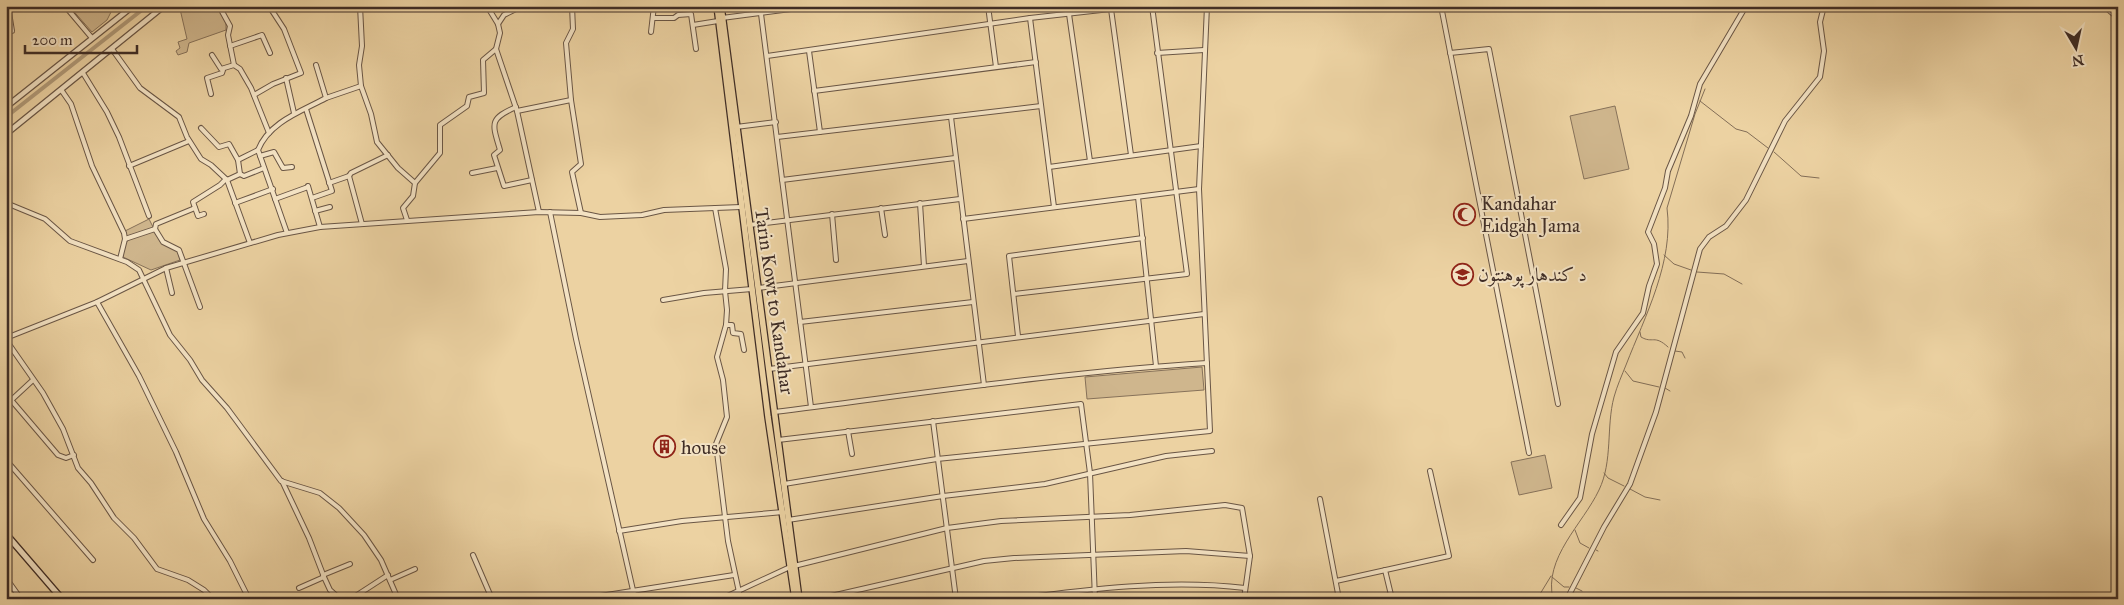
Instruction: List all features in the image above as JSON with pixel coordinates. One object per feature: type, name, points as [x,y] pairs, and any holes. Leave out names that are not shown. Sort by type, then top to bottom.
[{"type":"main road","name":"Tarin Kowt to Kandahar","points":[[717,6],[749,225],[783,512],[799,599]]},
{"type":"main road","name":"Tarin Kowt to Kandahar","points":[[720,20],[721,6]]},
{"type":"main road","name":"Tarin Kowt to Kandahar","points":[[734,127],[741,207],[768,369],[774,412],[772,421],[778,440],[784,484],[795,599]]},
{"type":"main road","points":[[6,534],[62,599]]},
{"type":"street","points":[[6,34],[12,31],[8,6]]},
{"type":"street","points":[[65,6],[92,38]]},
{"type":"street","points":[[6,107],[134,6]]},
{"type":"street","points":[[6,134],[164,6]]},
{"type":"street","points":[[219,6],[230,26],[230,46],[234,65],[240,69],[254,95],[269,133]]},
{"type":"street","points":[[254,95],[301,71],[284,30],[269,6]]},
{"type":"street","points":[[360,6],[362,46],[359,65],[361,86],[371,114],[377,142],[398,168],[415,183]]},
{"type":"street","points":[[487,6],[498,24],[500,33],[496,50],[517,109],[539,212]]},
{"type":"street","points":[[498,24],[504,15],[522,6]]},
{"type":"street","points":[[572,6],[573,29],[566,43],[571,100],[581,164],[572,172],[581,213]]},
{"type":"street","points":[[651,32],[654,6]]},
{"type":"street","points":[[760,6],[811,407]]},
{"type":"street","points":[[693,24],[814,6]]},
{"type":"street","points":[[988,6],[996,67]]},
{"type":"street","points":[[767,56],[1030,18],[1137,6]]},
{"type":"street","points":[[1014,294],[1187,274],[1152,6]]},
{"type":"street","points":[[784,484],[938,459],[1210,431],[1199,189],[1207,6],[1202,6]]},
{"type":"street","points":[[1440,6],[1529,453]]},
{"type":"street","points":[[1561,525],[1580,498],[1592,434],[1616,352],[1643,314],[1649,286],[1657,264],[1654,244],[1648,232],[1665,188],[1668,171],[1691,116],[1700,84],[1746,6]]},
{"type":"street","points":[[1567,599],[1604,527],[1630,484],[1656,412],[1700,249],[1710,237],[1726,226],[1746,200],[1785,121],[1820,77],[1824,51],[1820,22],[1824,6]]},
{"type":"street","points":[[2104,6],[2108,12],[2118,18]]},
{"type":"street","points":[[1110,9],[1131,156]]},
{"type":"street","points":[[654,18],[674,18],[678,15],[690,14],[696,49]]},
{"type":"street","points":[[1070,14],[1090,161]]},
{"type":"street","points":[[1030,18],[1054,207]]},
{"type":"street","points":[[230,46],[262,35],[270,54]]},
{"type":"street","points":[[112,49],[140,88],[179,118],[189,141],[200,159],[206,164],[211,165],[226,179],[250,243]]},
{"type":"street","points":[[1450,53],[1489,49],[1558,404]]},
{"type":"street","points":[[407,220],[404,208],[413,196],[415,183],[440,152],[440,124],[467,106],[469,97],[484,93],[483,60],[496,50]]},
{"type":"street","points":[[1157,53],[1204,50]]},
{"type":"street","points":[[809,51],[820,132]]},
{"type":"street","points":[[212,55],[223,70]]},
{"type":"street","points":[[814,91],[1036,62]]},
{"type":"street","points":[[211,94],[207,78],[222,73],[223,70],[234,65]]},
{"type":"street","points":[[316,65],[326,98]]},
{"type":"street","points":[[83,73],[107,112],[149,216]]},
{"type":"street","points":[[286,78],[294,113]]},
{"type":"street","points":[[238,160],[258,150],[269,133],[294,113],[326,98],[361,86]]},
{"type":"street","points":[[62,90],[71,104],[92,166],[125,239],[120,259]]},
{"type":"street","points":[[532,180],[505,187],[494,155],[500,150],[494,128],[495,119],[499,114],[517,109],[571,100]]},
{"type":"street","points":[[777,137],[1041,106]]},
{"type":"street","points":[[306,109],[331,192],[312,198]]},
{"type":"street","points":[[951,117],[984,385]]},
{"type":"street","points":[[734,127],[776,122]]},
{"type":"street","points":[[201,128],[219,147],[229,144],[238,160],[240,174]]},
{"type":"street","points":[[129,166],[189,141]]},
{"type":"street","points":[[1049,167],[1200,146]]},
{"type":"street","points":[[258,150],[287,233]]},
{"type":"street","points":[[260,156],[274,152],[282,168],[292,167]]},
{"type":"street","points":[[329,183],[348,176],[388,155]]},
{"type":"street","points":[[782,180],[955,158]]},
{"type":"street","points":[[204,214],[198,216],[193,202],[226,179],[240,174],[244,176],[264,168]]},
{"type":"street","points":[[472,173],[497,168]]},
{"type":"street","points":[[348,176],[362,224]]},
{"type":"street","points":[[275,200],[308,187],[320,227]]},
{"type":"street","points":[[235,202],[273,189]]},
{"type":"street","points":[[963,219],[1199,189]]},
{"type":"street","points":[[1138,197],[1156,366]]},
{"type":"street","points":[[749,225],[960,199]]},
{"type":"street","points":[[6,200],[11,205],[45,219],[70,241],[120,259],[139,270],[170,335],[190,360],[202,380],[227,408],[281,481],[309,538],[323,576],[330,590],[340,599]]},
{"type":"street","points":[[920,203],[924,266]]},
{"type":"street","points":[[213,599],[204,590],[188,580],[157,569],[134,538],[114,518],[91,483],[78,468],[63,429],[43,393],[6,339],[97,302],[166,268],[287,233],[320,227],[539,212],[581,213],[600,217],[741,207]]},
{"type":"street","points":[[125,239],[154,229],[156,224],[195,208]]},
{"type":"street","points":[[315,211],[330,208]]},
{"type":"street","points":[[715,208],[726,270],[726,325],[717,357],[724,380],[728,417],[716,444],[734,575],[739,592]]},
{"type":"street","points":[[881,208],[885,235]]},
{"type":"street","points":[[550,212],[635,599]]},
{"type":"street","points":[[832,214],[836,260]]},
{"type":"street","points":[[154,229],[163,242],[179,250],[182,263],[200,307]]},
{"type":"street","points":[[1018,336],[1009,256],[1143,238]]},
{"type":"street","points":[[663,300],[968,261]]},
{"type":"street","points":[[166,268],[172,293]]},
{"type":"street","points":[[97,302],[136,371],[176,452],[204,519],[227,555],[249,599]]},
{"type":"street","points":[[800,322],[973,302]]},
{"type":"street","points":[[768,369],[1152,319],[1204,314]]},
{"type":"street","points":[[726,325],[732,324],[734,333],[741,334],[744,350]]},
{"type":"street","points":[[774,412],[984,385],[1156,366],[1207,363]]},
{"type":"street","points":[[6,405],[33,380]]},
{"type":"street","points":[[6,394],[58,455],[66,458],[74,455]]},
{"type":"street","points":[[778,440],[1081,404],[1090,473],[1095,599]]},
{"type":"street","points":[[933,421],[956,599]]},
{"type":"street","points":[[848,431],[852,454]]},
{"type":"street","points":[[788,520],[943,496],[1045,484],[1166,456],[1212,451]]},
{"type":"street","points":[[6,460],[93,560]]},
{"type":"street","points":[[1336,581],[1449,556],[1430,471]]},
{"type":"street","points":[[281,481],[320,493],[339,508],[364,535],[382,560],[398,599]]},
{"type":"street","points":[[1320,499],[1339,599]]},
{"type":"street","points":[[721,599],[792,567],[947,528],[1001,521],[1092,518],[1225,505],[1242,508],[1250,556],[1244,599]]},
{"type":"street","points":[[619,531],[725,517],[783,512]]},
{"type":"street","points":[[6,546],[12,541]]},
{"type":"street","points":[[818,599],[952,568],[1014,558],[1186,551],[1250,556]]},
{"type":"street","points":[[473,555],[492,599]]},
{"type":"street","points":[[299,588],[350,564]]},
{"type":"street","points":[[351,599],[389,578],[415,569]]},
{"type":"street","points":[[1385,570],[1392,599]]},
{"type":"street","points":[[581,599],[734,575]]},
{"type":"street","points":[[6,578],[21,599]]},
{"type":"street","points":[[1014,599],[1096,590],[1192,584],[1245,588]]},
{"type":"shaded area","points":[[69,6],[114,6],[107,20],[92,32]]},
{"type":"shaded area","points":[[188,6],[217,6],[226,22],[226,30],[189,43],[187,52],[178,55],[176,51],[180,48],[178,42],[187,39],[180,9]]},
{"type":"shaded area","points":[[1615,106],[1629,169],[1584,179],[1570,116]]},
{"type":"shaded area","points":[[149,219],[161,243],[178,251],[180,260],[151,270],[123,257],[121,247],[127,242],[125,231]]},
{"type":"shaded area","points":[[1202,367],[1204,390],[1087,399],[1085,377]]},
{"type":"shaded area","points":[[1545,455],[1552,488],[1519,495],[1511,462]]},
{"type":"waterway","points":[[6,117],[147,6]]},
{"type":"waterway","points":[[1553,599],[1551,584],[1559,555],[1592,503],[1603,479],[1608,456],[1610,420],[1614,397],[1649,308],[1662,268],[1668,228],[1667,208],[1695,114],[1705,89]]},
{"type":"waterway","points":[[1700,101],[1736,129],[1747,132],[1768,148]]},
{"type":"waterway","points":[[1774,152],[1801,176],[1819,178]]},
{"type":"waterway","points":[[1664,255],[1674,264],[1691,270]]},
{"type":"waterway","points":[[1697,272],[1724,274],[1742,284]]},
{"type":"waterway","points":[[1640,332],[1641,337],[1660,341],[1668,347]]},
{"type":"waterway","points":[[1675,351],[1682,352],[1685,358]]},
{"type":"waterway","points":[[1625,371],[1633,381],[1659,387]]},
{"type":"waterway","points":[[1665,388],[1670,391]]},
{"type":"waterway","points":[[1604,473],[1608,478],[1624,486]]},
{"type":"waterway","points":[[1630,489],[1645,497],[1660,500]]},
{"type":"waterway","points":[[1575,530],[1580,543],[1589,548]]},
{"type":"waterway","points":[[1537,599],[1551,576]]},
{"type":"waterway","points":[[1552,577],[1564,587],[1569,587]]},
{"type":"waterway","points":[[1576,588],[1582,591]]},
{"type":"place","name":"Kandahar Eidgah Jama","points":[[1465,214]]},
{"type":"place","name":"د کندهار پوهنتون","points":[[1462,274]]},
{"type":"place","name":"house","points":[[665,447]]}]
